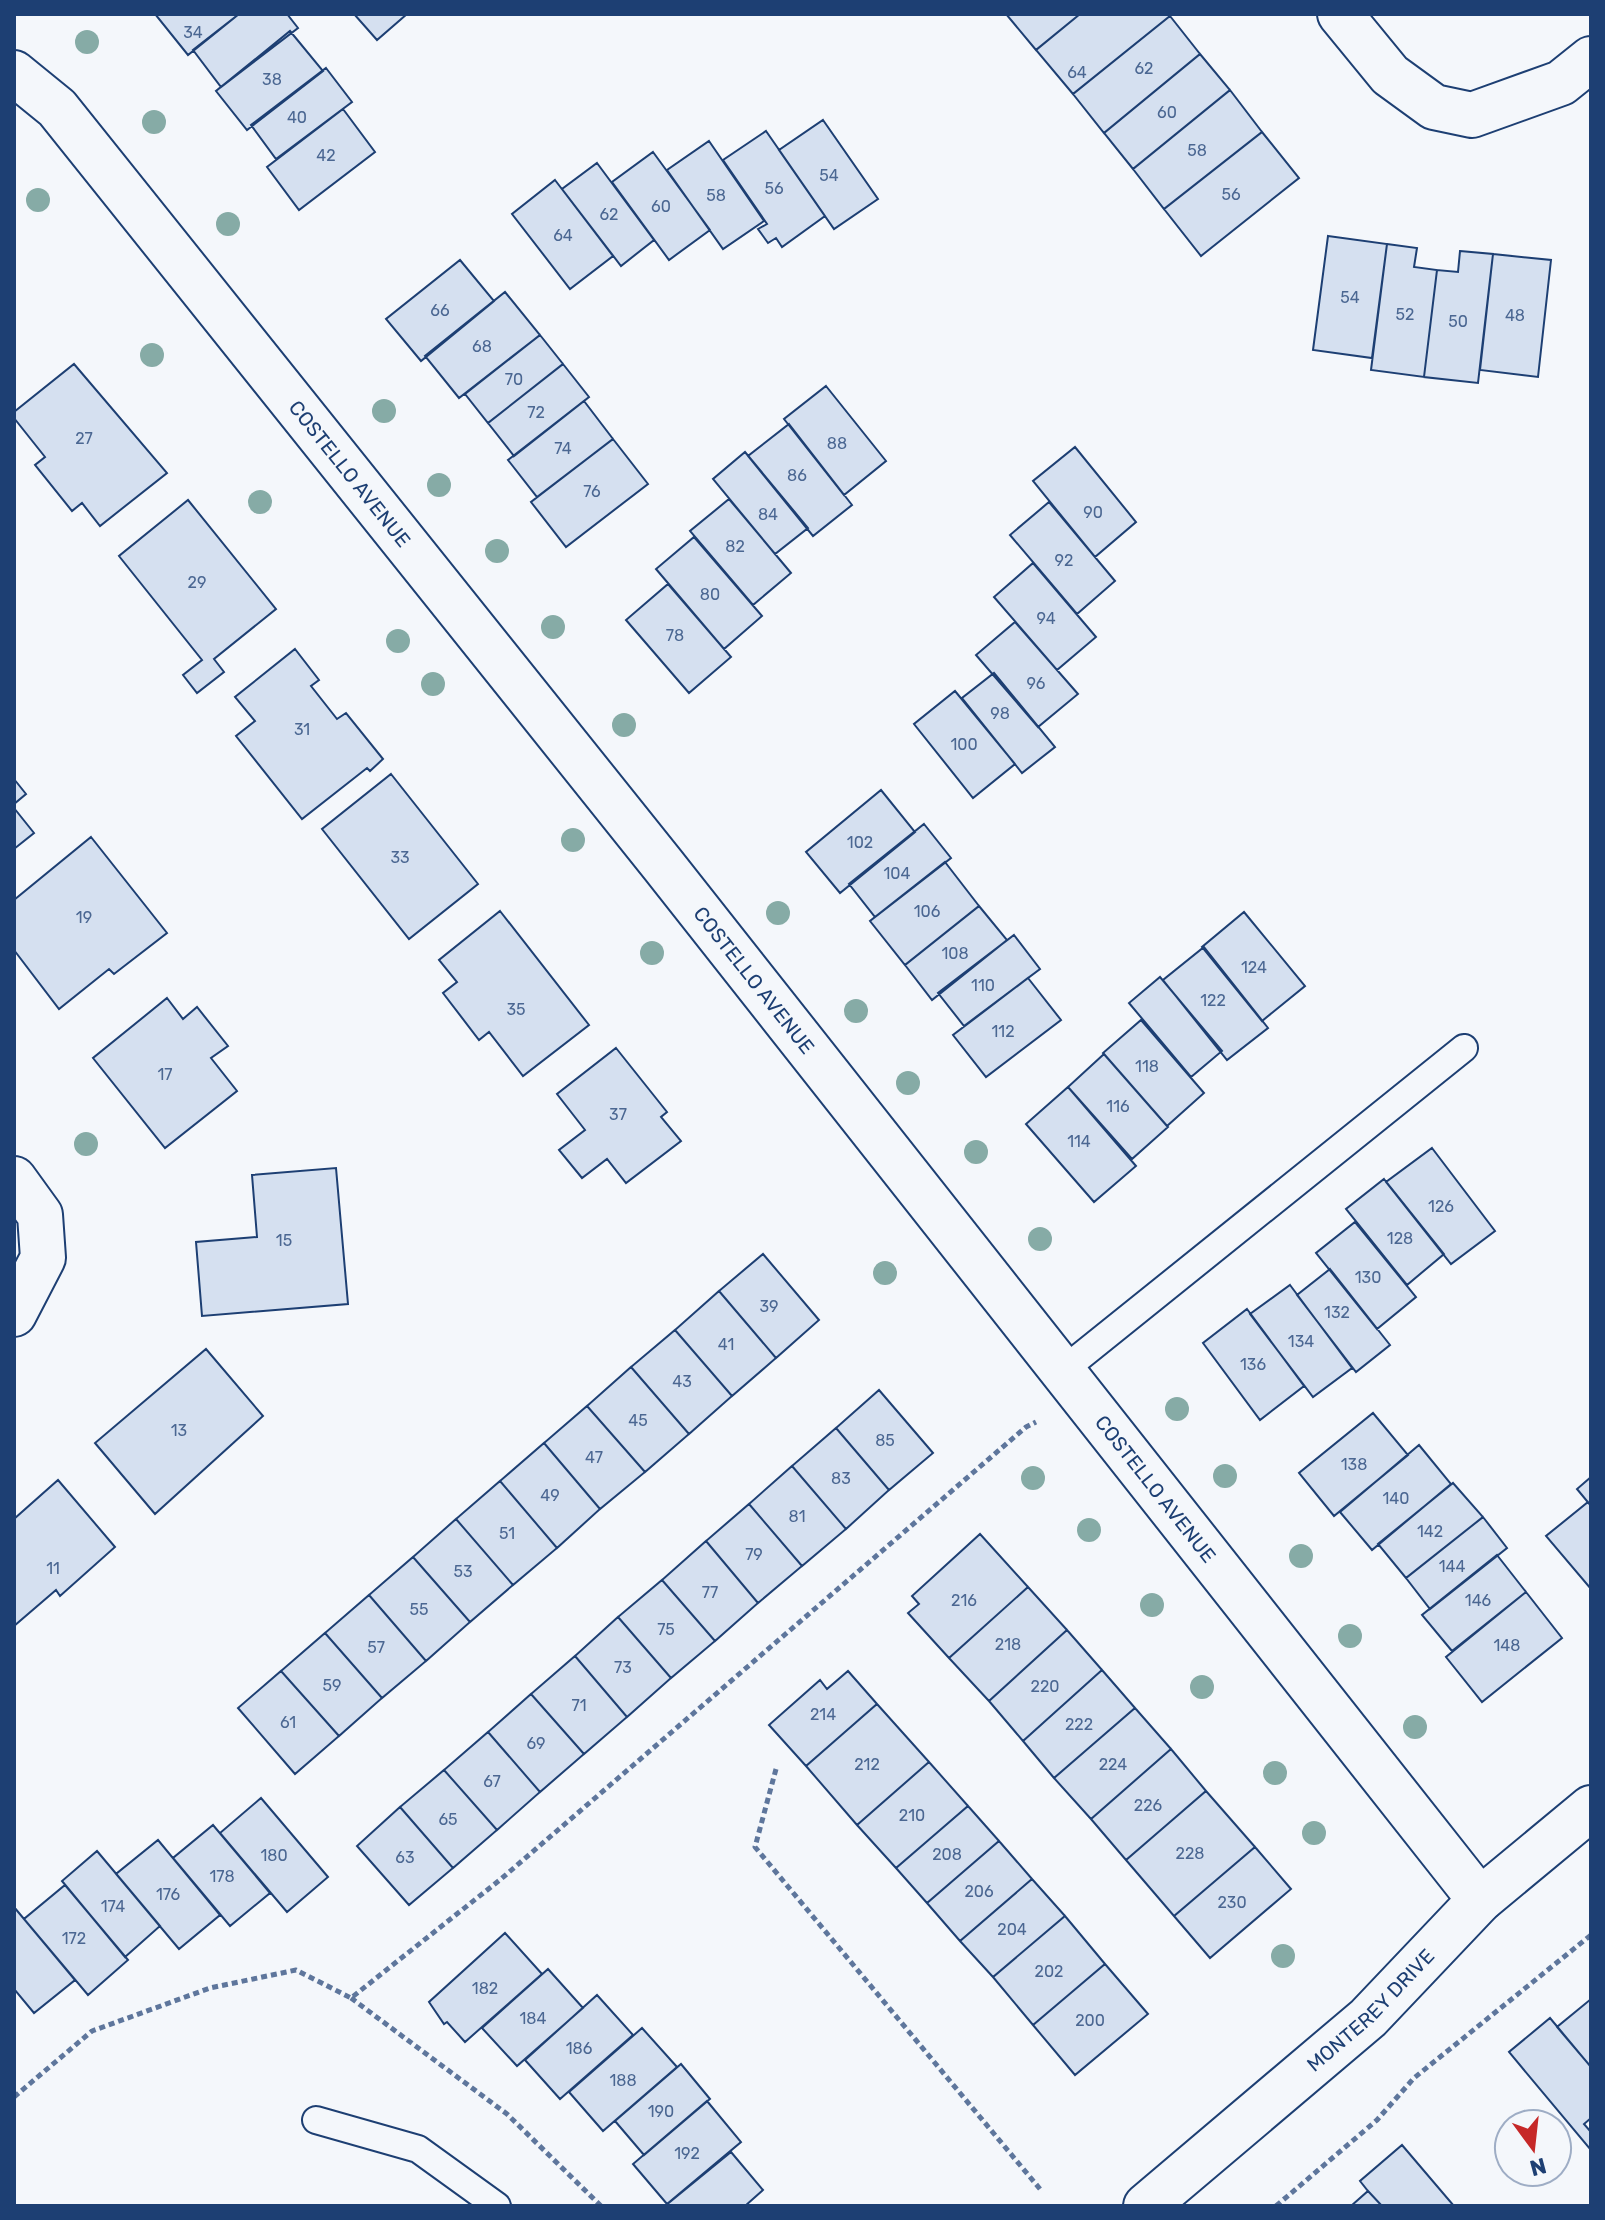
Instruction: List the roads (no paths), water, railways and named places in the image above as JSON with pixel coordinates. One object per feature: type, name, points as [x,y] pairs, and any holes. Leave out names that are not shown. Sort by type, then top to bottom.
[{"type":"street","points":[[1340,14],[1390,75],[1434,107],[1472,115],[1561,83],[1591,59]]},
{"type":"street","name":"COSTELLO AVENUE","points":[[14,73],[57,108],[625,817],[1480,1900]]},
{"type":"street","points":[[14,1179],[40,1215],[43,1258],[14,1314]]},
{"type":"street","name":"MONTEREY DRIVE","points":[[1146,2206],[1368,2018],[1480,1900],[1591,1808]]},
{"type":"lane","points":[[1073,1386],[1464,1048]]},
{"type":"lane","points":[[316,2120],[418,2149],[497,2206]]}]
